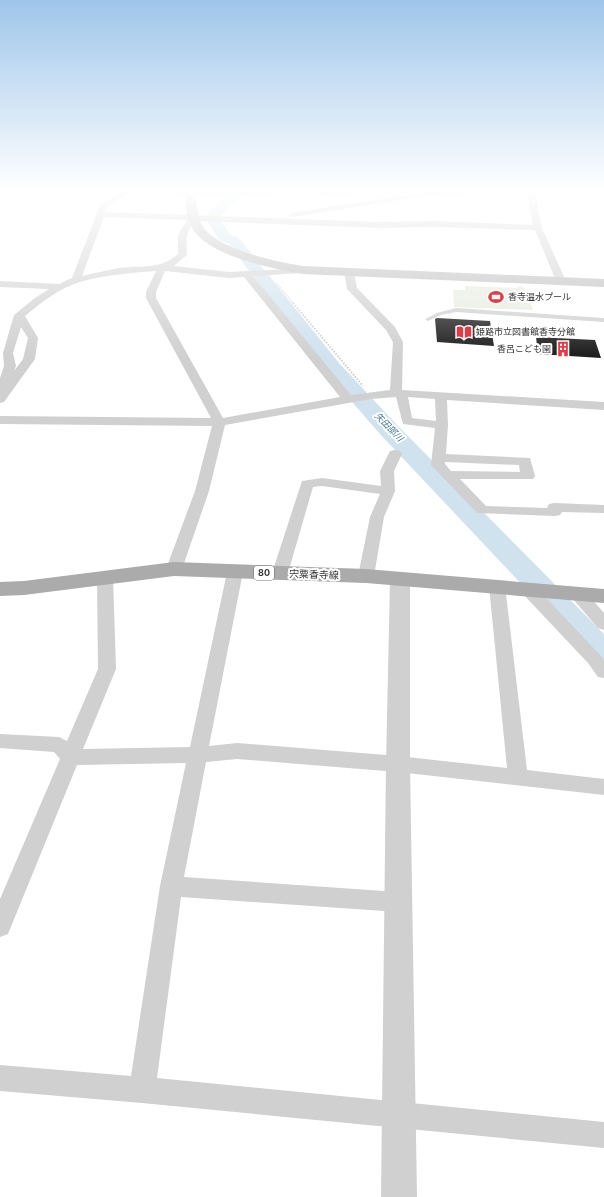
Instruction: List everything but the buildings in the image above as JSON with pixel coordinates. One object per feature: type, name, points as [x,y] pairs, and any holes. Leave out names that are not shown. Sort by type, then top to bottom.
[{"type":"main road","points":[[225,248],[234,253],[251,259],[303,270],[604,283]]},
{"type":"main road","name":"宍粟香寺線","points":[[0,589],[24,588],[174,569],[366,576],[604,596]]},
{"type":"street","points":[[76,280],[88,248]]},
{"type":"street","points":[[174,569],[202,491],[219,422],[151,298],[151,292],[162,268],[174,263],[183,255],[183,248]]},
{"type":"street","points":[[547,248],[561,281]]},
{"type":"street","points":[[0,386],[7,377],[10,366],[8,353],[19,315],[38,300],[60,287],[76,280],[120,271],[162,268],[210,274],[247,275],[303,270]]},
{"type":"street","points":[[349,272],[352,289],[391,329],[398,342],[399,394],[407,421],[442,425]]},
{"type":"street","points":[[247,275],[348,399]]},
{"type":"street","points":[[0,284],[60,287]]},
{"type":"street","points":[[0,399],[29,359],[33,338],[19,315]]},
{"type":"street","points":[[0,420],[219,422],[371,394],[441,396],[604,406]]},
{"type":"street","points":[[441,396],[442,425],[440,458],[438,465],[482,510],[555,512],[554,507],[604,510]]},
{"type":"street","points":[[366,576],[377,517],[388,491],[387,471],[395,454]]},
{"type":"street","points":[[440,458],[524,454],[528,476],[448,475]]},
{"type":"street","points":[[280,573],[307,484],[322,482],[388,491]]},
{"type":"street","points":[[142,1090],[171,886],[234,572]]},
{"type":"street","points":[[0,926],[107,669],[105,577]]},
{"type":"street","points":[[399,1197],[398,764],[400,580]]},
{"type":"street","points":[[497,586],[518,777]]},
{"type":"street","points":[[528,590],[594,659],[604,672]]},
{"type":"street","points":[[572,594],[604,624]]},
{"type":"street","points":[[0,741],[58,745],[70,757],[198,755],[237,751],[398,764],[604,788]]},
{"type":"street","points":[[171,886],[398,902]]},
{"type":"street","points":[[0,1078],[142,1090],[604,1135]]},
{"type":"lane","points":[[428,319],[439,314],[456,310],[604,320]]},
{"type":"path","points":[[268,273],[371,394]]},
{"type":"shaded area","name":"香寺温水プール","points":[[465,286],[523,287],[528,294],[539,295],[540,299],[529,299],[533,310],[454,307],[453,290],[465,290]]},
{"type":"waterway","name":"矢田部川","points":[[239,248],[332,367],[388,429],[604,652]]},
{"type":"place","name":"香寺温水プール","points":[[496,297]]},
{"type":"place","name":"姫路市立図書館香寺分館","points":[[464,332]]},
{"type":"place","name":"香呂こども園","points":[[563,349]]}]
